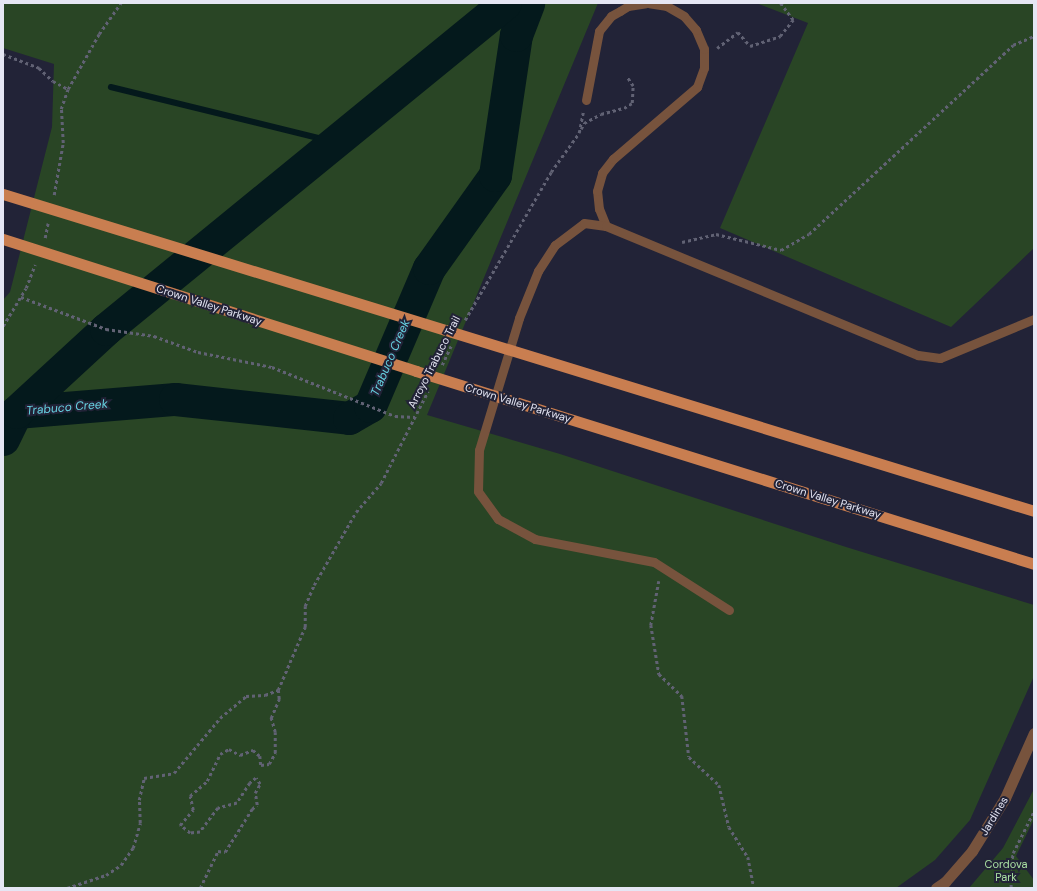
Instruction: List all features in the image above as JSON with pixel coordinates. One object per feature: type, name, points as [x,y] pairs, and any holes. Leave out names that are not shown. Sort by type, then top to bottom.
[{"type":"main road","points":[[3,194],[1034,511]]},
{"type":"main road","name":"Crown Valley Parkway","points":[[3,239],[1034,564]]},
{"type":"street","name":"Jardines","points":[[936,888],[945,882],[972,851],[1005,798],[1034,733]]},
{"type":"lane","points":[[586,100],[599,31],[611,16],[628,6],[647,3],[667,6],[684,16],[696,30],[704,49],[704,68],[697,87],[613,159],[602,174],[597,191],[599,209],[606,226]]},
{"type":"lane","points":[[729,610],[654,562],[535,539],[498,519],[478,491],[479,450],[519,318],[538,271],[555,245],[584,223],[606,226],[918,355],[940,358],[1034,319]]},
{"type":"path","points":[[53,197],[63,143],[61,109],[68,89],[99,34],[121,3]]},
{"type":"path","points":[[704,58],[738,32],[750,46],[780,36],[793,20],[780,3]]},
{"type":"path","points":[[661,248],[716,234],[782,250],[809,234],[1013,45],[1034,36]]},
{"type":"path","points":[[3,54],[39,68],[52,81],[68,89]]},
{"type":"path","points":[[579,133],[584,123],[601,114],[624,108],[632,103],[633,86],[627,77]]},
{"type":"path","name":"Arroyo Trabuco Trail","points":[[464,322],[551,172],[579,133],[586,100]]},
{"type":"path","points":[[42,245],[49,217]]},
{"type":"path","points":[[3,326],[21,297],[37,259]]},
{"type":"path","name":"Arroyo Trabuco Trail","points":[[21,297],[106,329],[154,336],[198,352],[272,367],[395,416],[415,417],[429,390]]},
{"type":"path","name":"Arroyo Trabuco Trail","points":[[439,369],[453,342]]},
{"type":"path","points":[[200,888],[218,851],[225,852],[252,809],[257,805],[255,793],[260,784],[256,778],[250,782],[237,803],[218,808],[200,832],[190,833],[180,825],[194,810],[190,796],[207,781],[220,754],[229,750],[240,755],[253,750],[260,756],[261,765],[269,764],[275,753],[275,732],[271,718],[279,699],[278,690],[305,627],[305,606],[314,585],[356,512],[381,483],[415,417]]},
{"type":"path","points":[[662,567],[651,625],[659,674],[682,696],[689,757],[719,785],[729,828],[748,857],[754,888]]},
{"type":"path","points":[[67,888],[106,875],[121,866],[133,848],[140,823],[139,800],[144,778],[174,773],[220,718],[246,696],[265,695],[278,690]]},
{"type":"path","points":[[1011,888],[1013,853],[1034,811]]},
{"type":"green space","points":[[3,3],[598,3],[427,415],[560,454],[846,547],[1034,605],[1034,676],[970,820],[935,860],[896,888],[3,888],[3,300],[10,292],[52,127],[54,64],[3,48]]},
{"type":"green space","points":[[756,3],[1034,3],[1034,248],[951,327],[720,228],[808,23]]},
{"type":"green space","name":"Cordova Park","points":[[1034,789],[1034,819],[1016,856],[1034,880],[1034,888],[969,888],[1003,848]]},
{"type":"waterway","name":"Trabuco Creek","points":[[3,439],[16,412],[106,329],[505,3]]},
{"type":"waterway","name":"Trabuco Creek","points":[[16,412],[175,399],[349,418],[370,406],[429,268],[495,175],[516,35],[528,3]]},
{"type":"waterway","points":[[111,87],[335,142]]}]
